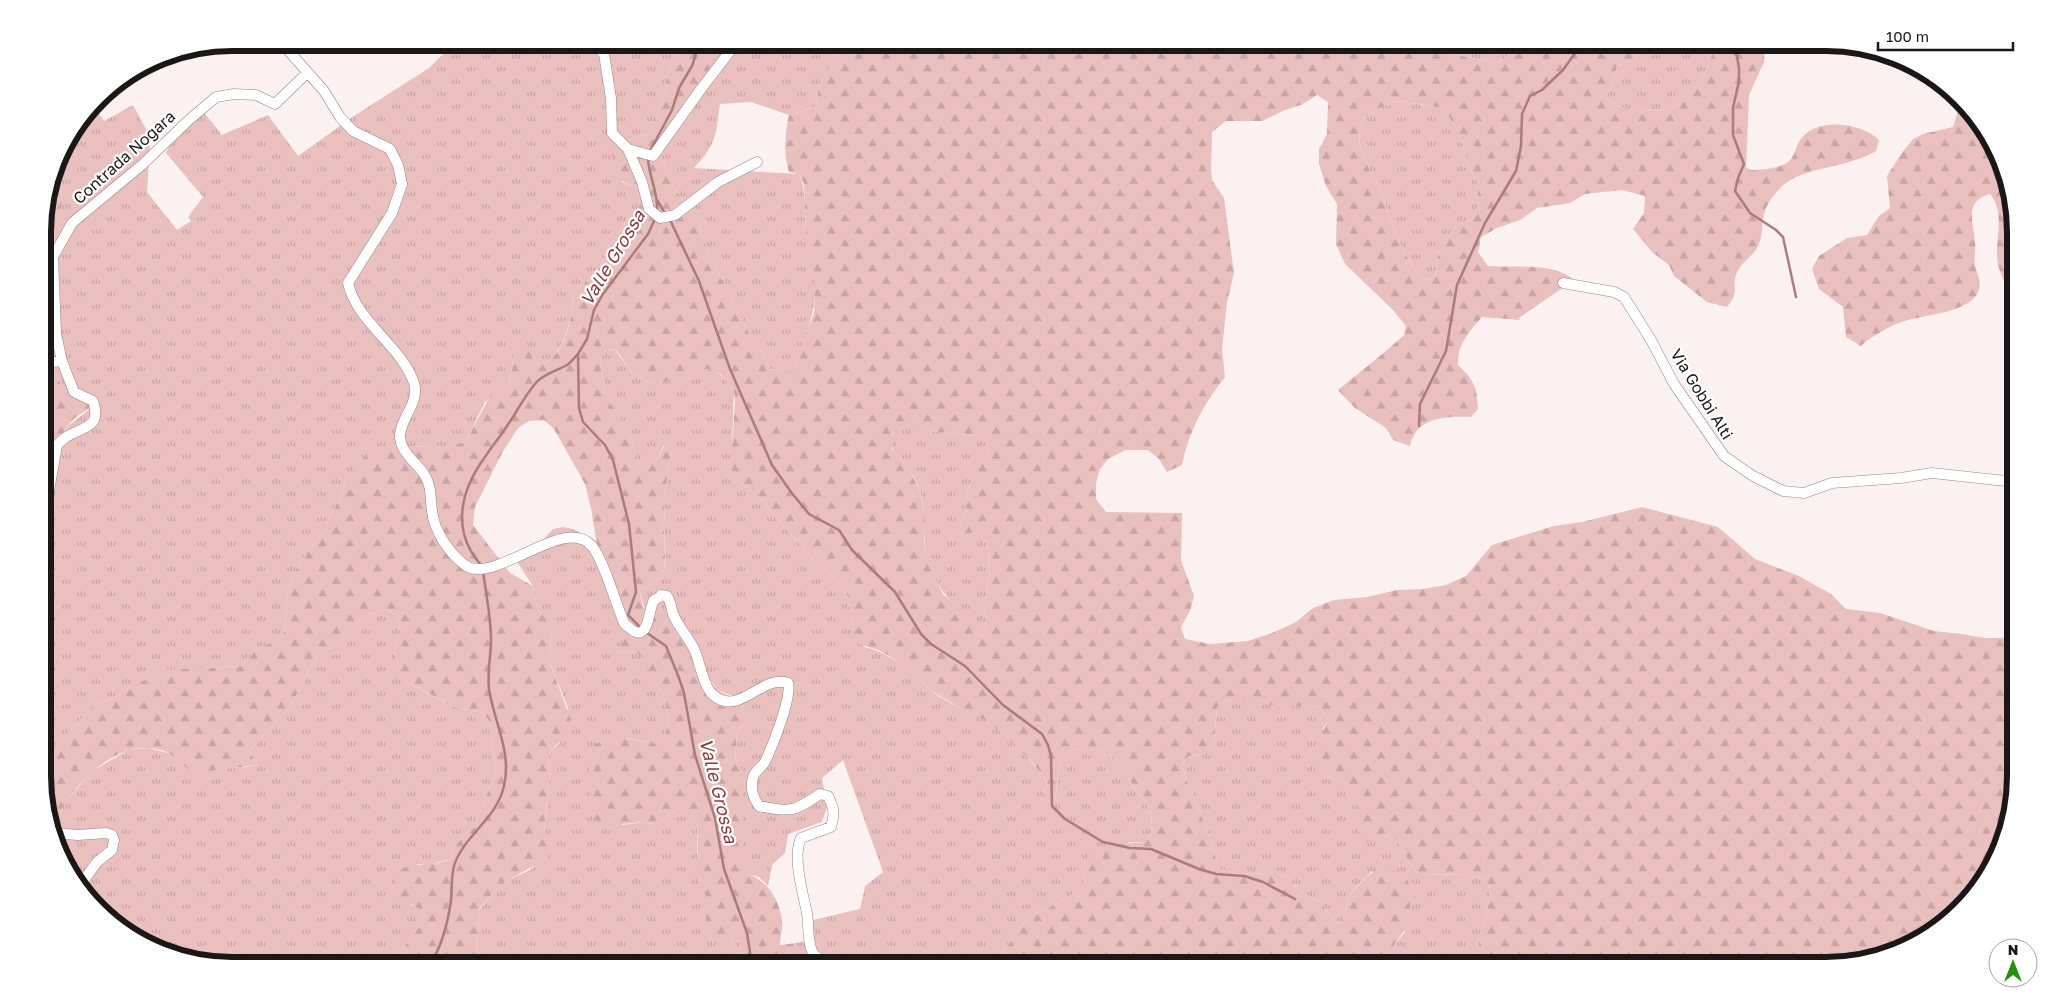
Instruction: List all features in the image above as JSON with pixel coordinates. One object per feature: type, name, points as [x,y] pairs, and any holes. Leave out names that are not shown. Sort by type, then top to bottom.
[{"type":"street","points":[[289,51],[324,90],[340,117],[353,131],[390,149],[398,165],[402,184],[392,213],[348,283],[350,294],[405,364],[415,385],[414,402],[400,435],[402,447],[424,475],[431,490],[432,512],[438,530],[451,551],[466,566],[476,570],[496,566],[545,544],[568,538],[580,538],[591,546],[599,560],[624,623],[631,630],[642,631],[649,622],[654,600],[661,596],[667,596],[671,602],[673,614],[693,648],[709,691],[718,698],[727,702],[734,701],[770,683],[780,680],[788,683],[787,700],[770,749],[764,764],[753,776],[752,795],[759,806],[771,809],[797,809],[820,794],[828,796],[834,806],[831,827],[801,838],[797,846],[799,880],[807,912],[812,952],[816,957]]},
{"type":"street","points":[[601,51],[604,54],[611,98],[612,134],[628,149],[642,182],[649,209],[660,218],[674,215],[718,182],[758,162]]},
{"type":"street","points":[[628,149],[653,156],[730,51]]},
{"type":"street","name":"Contrada Nogara","points":[[62,361],[56,334],[53,257],[72,223],[143,164],[216,97],[234,94],[256,95],[275,104],[307,73]]},
{"type":"street","name":"Via Gobbi Alti","points":[[1563,283],[1614,292],[1624,297],[1651,340],[1674,384],[1724,456],[1753,476],[1783,491],[1804,493],[1832,484],[1901,478],[1932,473],[2007,481]]},
{"type":"street","points":[[51,362],[62,361],[74,392],[93,401],[97,411],[94,421],[83,430],[67,437],[57,445],[51,480]]},
{"type":"street","points":[[61,834],[78,835],[106,832],[112,835],[114,840],[112,850],[97,862],[84,879]]},
{"type":"green space","points":[[450,51],[679,51],[668,74],[666,90],[650,134],[626,141],[622,182],[638,188],[640,209],[626,222],[610,244],[596,275],[586,281],[574,293],[567,332],[563,342],[552,358],[540,365],[534,365],[531,356],[514,355],[509,384],[485,402],[466,441],[453,446],[380,447],[346,481],[325,531],[311,546],[297,568],[288,588],[285,630],[281,638],[256,650],[242,666],[200,668],[135,686],[111,699],[96,703],[68,733],[51,760],[51,475],[61,440],[69,425],[99,402],[64,388],[57,378],[55,365],[53,249],[62,198],[61,174],[70,152],[98,111],[104,121],[133,105],[152,140],[150,142],[147,192],[177,230],[191,221],[188,217],[203,197],[166,153],[181,121],[198,105],[222,135],[268,115],[298,156],[340,125],[429,68],[443,54]]},
{"type":"green space","points":[[679,51],[731,51],[714,73],[686,123],[666,138],[662,156],[668,177],[688,209],[698,221],[708,253],[753,341],[762,352],[769,369],[793,371],[814,313],[815,277],[806,232],[804,184],[799,174],[789,172],[785,151],[786,129],[789,115],[816,107],[819,84],[838,51],[1446,51],[1447,53],[1496,63],[1506,58],[1509,51],[1639,51],[1636,57],[1617,67],[1606,99],[1620,107],[1638,111],[1669,110],[1690,97],[1706,70],[1713,51],[1765,51],[1764,62],[1749,95],[1746,167],[1750,170],[1760,170],[1775,168],[1788,162],[1792,158],[1799,142],[1806,134],[1815,128],[1826,125],[1850,126],[1871,134],[1879,140],[1876,151],[1855,160],[1809,172],[1786,183],[1778,190],[1765,211],[1761,238],[1757,248],[1736,275],[1734,297],[1727,307],[1707,302],[1674,276],[1669,265],[1652,252],[1633,229],[1644,213],[1645,196],[1622,190],[1585,194],[1570,203],[1537,208],[1520,220],[1497,228],[1481,237],[1478,252],[1488,266],[1544,268],[1565,274],[1574,280],[1519,318],[1520,320],[1482,317],[1465,339],[1458,358],[1458,365],[1474,384],[1478,409],[1471,417],[1442,418],[1425,424],[1413,436],[1410,446],[1393,440],[1386,428],[1355,408],[1338,390],[1404,335],[1406,326],[1392,309],[1345,264],[1336,244],[1337,204],[1326,186],[1319,164],[1319,149],[1327,134],[1328,102],[1317,95],[1301,105],[1262,121],[1226,121],[1212,132],[1211,170],[1212,180],[1224,198],[1234,273],[1227,302],[1222,349],[1225,377],[1210,397],[1198,419],[1188,441],[1182,465],[1167,472],[1159,459],[1148,450],[1126,450],[1108,459],[1100,469],[1096,483],[1096,499],[1106,512],[1182,513],[1181,560],[1194,596],[1190,611],[1181,627],[1185,639],[1210,644],[1248,641],[1272,633],[1296,622],[1313,608],[1334,600],[1367,597],[1397,590],[1423,589],[1446,585],[1466,576],[1492,545],[1554,526],[1582,522],[1642,507],[1718,527],[1755,559],[1799,576],[1831,594],[1846,609],[1880,613],[1934,631],[1985,638],[2007,638],[2007,776],[2005,799],[2001,823],[1993,845],[1969,886],[1945,912],[1906,938],[1873,951],[1849,955],[1826,957],[1479,957],[1479,935],[1485,921],[1491,890],[1485,880],[1471,875],[1419,874],[1409,863],[1399,842],[1383,835],[1365,842],[1356,827],[1356,787],[1323,775],[1320,768],[1318,746],[1329,720],[1320,707],[1254,704],[1227,700],[1217,707],[1214,744],[1203,754],[1189,756],[1182,763],[1185,776],[1206,827],[1219,869],[1238,874],[1276,873],[1288,878],[1298,889],[1322,904],[1336,923],[1344,920],[1349,896],[1369,875],[1383,869],[1403,873],[1410,885],[1410,923],[1396,942],[1388,957],[999,957],[1031,915],[1049,908],[1083,888],[1086,864],[1093,853],[1115,845],[1145,843],[1152,825],[1150,811],[1145,801],[1115,758],[1100,751],[1081,749],[1070,751],[1060,757],[1055,802],[1044,793],[1047,781],[1033,763],[1003,733],[981,718],[965,711],[932,691],[920,679],[891,657],[878,650],[853,642],[854,627],[846,590],[814,560],[760,499],[734,477],[731,463],[734,391],[721,374],[707,369],[692,370],[660,384],[653,384],[633,374],[616,350],[606,349],[600,360],[605,392],[630,432],[637,460],[647,468],[657,459],[665,445],[672,453],[665,495],[664,570],[662,575],[652,584],[639,589],[643,607],[656,612],[669,611],[696,662],[709,680],[716,688],[738,698],[744,705],[747,722],[737,731],[735,759],[743,773],[743,863],[748,874],[767,886],[778,905],[782,920],[780,945],[796,943],[784,957],[742,957],[739,942],[731,938],[719,938],[708,930],[706,896],[697,884],[698,821],[689,809],[679,808],[652,824],[643,822],[611,825],[597,822],[592,812],[588,749],[599,742],[617,738],[661,743],[668,724],[668,715],[665,699],[642,658],[633,652],[619,652],[626,632],[621,607],[599,557],[585,484],[554,429],[544,420],[529,421],[518,428],[502,453],[475,507],[473,525],[510,573],[533,586],[537,608],[551,625],[550,663],[571,720],[569,733],[550,751],[548,762],[550,772],[544,832],[552,845],[548,858],[499,887],[479,909],[476,957],[397,957],[422,923],[423,910],[401,897],[397,887],[396,872],[409,866],[444,862],[451,859],[455,845],[474,827],[496,771],[489,721],[483,713],[451,706],[402,679],[393,669],[393,654],[400,632],[398,616],[386,609],[364,616],[335,646],[321,654],[309,667],[305,680],[289,708],[249,751],[258,765],[192,773],[175,757],[164,751],[148,748],[132,750],[117,755],[89,775],[77,787],[59,814],[56,815],[51,760],[68,733],[96,703],[111,699],[163,670],[242,666],[256,650],[281,638],[285,630],[288,588],[297,568],[311,546],[325,531],[346,481],[355,467],[370,452],[380,447],[453,446],[466,441],[492,392],[509,384],[514,355],[530,347],[534,365],[540,365],[552,358],[563,342],[567,332],[574,293],[586,281],[596,275],[610,244],[626,222],[640,209],[638,188],[624,182],[617,176],[612,152],[626,141],[650,134],[666,90],[668,74]],"holes":[[[1399,101],[1443,108],[1457,129],[1470,169],[1477,181],[1478,202],[1475,218],[1456,226],[1438,254],[1435,278],[1422,280],[1399,241],[1382,193],[1364,157],[1361,149],[1360,129],[1363,118],[1382,107]],[[897,424],[930,431],[978,436],[989,443],[988,456],[975,464],[975,476],[968,490],[966,513],[960,524],[962,534],[980,533],[989,549],[990,570],[985,601],[986,634],[982,637],[973,625],[972,619],[943,594],[929,567],[924,544],[925,519],[920,491],[909,469],[892,449],[892,435]]]},
{"type":"green space","points":[[731,51],[838,51],[819,84],[816,107],[789,115],[751,102],[720,104],[714,138],[707,152],[694,168],[799,174],[802,181],[806,230],[814,269],[815,300],[810,324],[793,371],[769,369],[762,352],[753,341],[708,253],[698,221],[688,209],[668,177],[662,156],[666,138],[686,123],[714,73]]},
{"type":"green space","points":[[1446,51],[1509,51],[1506,58],[1496,63],[1447,53]]},
{"type":"green space","points":[[1639,51],[1713,51],[1706,70],[1690,97],[1669,110],[1638,111],[1620,107],[1606,99],[1617,67],[1636,57]]},
{"type":"green space","points":[[1399,101],[1443,108],[1457,129],[1470,169],[1477,181],[1478,202],[1475,218],[1456,226],[1438,254],[1435,278],[1422,280],[1407,257],[1392,225],[1382,193],[1361,149],[1360,129],[1363,118],[1382,107]]},
{"type":"green space","points":[[1957,107],[1976,132],[1988,152],[2001,185],[2007,232],[2007,287],[1998,265],[1999,219],[1995,202],[1990,194],[1976,201],[1972,213],[1975,264],[1980,283],[1975,297],[1958,308],[1897,324],[1877,334],[1861,346],[1846,337],[1843,307],[1819,289],[1812,269],[1819,256],[1847,238],[1867,235],[1879,216],[1890,208],[1887,176],[1901,154],[1913,139],[1923,134],[1953,127]]},
{"type":"green space","points":[[61,174],[62,198],[59,229],[53,249],[55,365],[57,378],[64,388],[98,394],[99,403],[74,419],[63,433],[51,471],[51,232],[57,185]]},
{"type":"green space","points":[[606,349],[615,350],[633,374],[653,384],[696,369],[705,369],[721,375],[734,391],[732,446],[734,477],[760,499],[814,560],[846,590],[854,627],[864,647],[894,659],[939,696],[991,724],[1009,738],[1047,781],[1044,793],[1055,801],[1060,757],[1070,751],[1081,749],[1100,751],[1111,755],[1122,766],[1150,811],[1152,825],[1150,836],[1145,843],[1129,842],[1083,876],[1083,888],[1049,908],[1031,915],[999,957],[784,957],[796,943],[811,940],[813,920],[860,909],[865,886],[883,872],[843,760],[822,778],[827,807],[822,822],[788,834],[785,853],[772,865],[768,886],[759,877],[748,874],[743,863],[743,773],[735,759],[737,731],[747,722],[740,699],[718,690],[656,612],[644,607],[639,589],[652,584],[662,575],[664,570],[665,495],[672,453],[664,445],[657,459],[647,468],[637,460],[630,432],[605,392],[600,360]]},
{"type":"green space","points":[[897,423],[930,431],[978,436],[989,443],[988,456],[975,465],[975,476],[968,490],[966,513],[960,524],[962,534],[980,533],[989,549],[990,570],[985,601],[986,634],[982,637],[945,594],[929,567],[925,548],[920,491],[913,475],[892,446],[892,436]]},
{"type":"green space","points":[[563,527],[573,529],[596,541],[599,557],[621,607],[626,632],[619,652],[631,651],[642,657],[667,705],[668,722],[661,743],[653,744],[626,738],[622,825],[643,822],[652,824],[679,808],[689,808],[698,820],[697,855],[706,896],[706,918],[719,938],[731,938],[739,942],[742,957],[476,957],[479,910],[499,887],[510,879],[530,870],[552,845],[544,833],[550,772],[548,762],[550,751],[559,744],[568,708],[550,663],[551,625],[537,608],[533,586],[517,562],[518,554],[543,540],[553,529]]},
{"type":"green space","points":[[386,609],[398,616],[400,632],[393,654],[394,669],[402,679],[451,706],[483,713],[489,721],[496,771],[474,827],[455,845],[451,859],[428,865],[417,864],[410,905],[423,909],[422,923],[397,957],[232,957],[209,955],[185,951],[163,943],[132,926],[113,912],[89,886],[70,856],[56,815],[59,814],[64,804],[91,772],[128,750],[148,748],[228,768],[258,765],[249,751],[289,708],[305,680],[309,667],[321,654],[335,646],[364,616]]},
{"type":"green space","points":[[1227,700],[1320,707],[1329,720],[1323,728],[1323,775],[1356,787],[1357,793],[1383,835],[1399,842],[1409,863],[1419,874],[1471,875],[1485,880],[1491,890],[1485,921],[1479,935],[1479,957],[1389,957],[1393,947],[1405,932],[1372,871],[1350,894],[1344,920],[1336,923],[1322,904],[1298,889],[1288,878],[1276,873],[1238,874],[1219,869],[1206,827],[1185,776],[1182,763],[1189,756],[1203,754],[1214,744],[1217,707]]},
{"type":"waterway","name":"Valle Grossa","points":[[649,153],[672,110],[679,88],[692,66],[697,51]]},
{"type":"waterway","points":[[1419,426],[1420,404],[1446,351],[1457,285],[1485,223],[1516,171],[1521,146],[1522,114],[1530,96],[1542,90],[1563,70],[1577,51]]},
{"type":"waterway","points":[[1732,51],[1737,56],[1739,69],[1739,81],[1733,108],[1733,135],[1744,164],[1735,191],[1750,213],[1776,230],[1783,237],[1796,297]]},
{"type":"waterway","name":"Valle Grossa","points":[[648,159],[657,199],[657,212]]},
{"type":"waterway","name":"Valle Grossa","points":[[657,200],[666,215]]},
{"type":"waterway","name":"Valle Grossa","points":[[639,626],[628,615],[636,592],[629,524],[613,460],[605,445],[583,422],[579,408],[578,354],[587,339],[594,310],[603,294],[648,234],[656,217]]},
{"type":"waterway","points":[[671,222],[699,281],[730,369],[772,465],[809,514],[839,530],[852,550],[895,592],[921,634],[931,644],[965,666],[1003,705],[1042,734],[1051,756],[1052,806],[1065,819],[1103,842],[1130,848],[1151,849],[1216,874],[1244,876],[1263,882],[1295,899]]},
{"type":"waterway","points":[[481,565],[465,539],[462,525],[462,511],[470,483],[476,470],[536,383],[546,375],[567,365],[578,354]]},
{"type":"waterway","points":[[434,957],[444,934],[448,917],[454,866],[458,855],[500,798],[506,773],[504,749],[489,689],[491,631],[483,571]]},
{"type":"waterway","name":"Valle Grossa","points":[[647,633],[666,646],[684,693],[695,755],[715,818],[724,869],[747,933],[751,957]]}]
